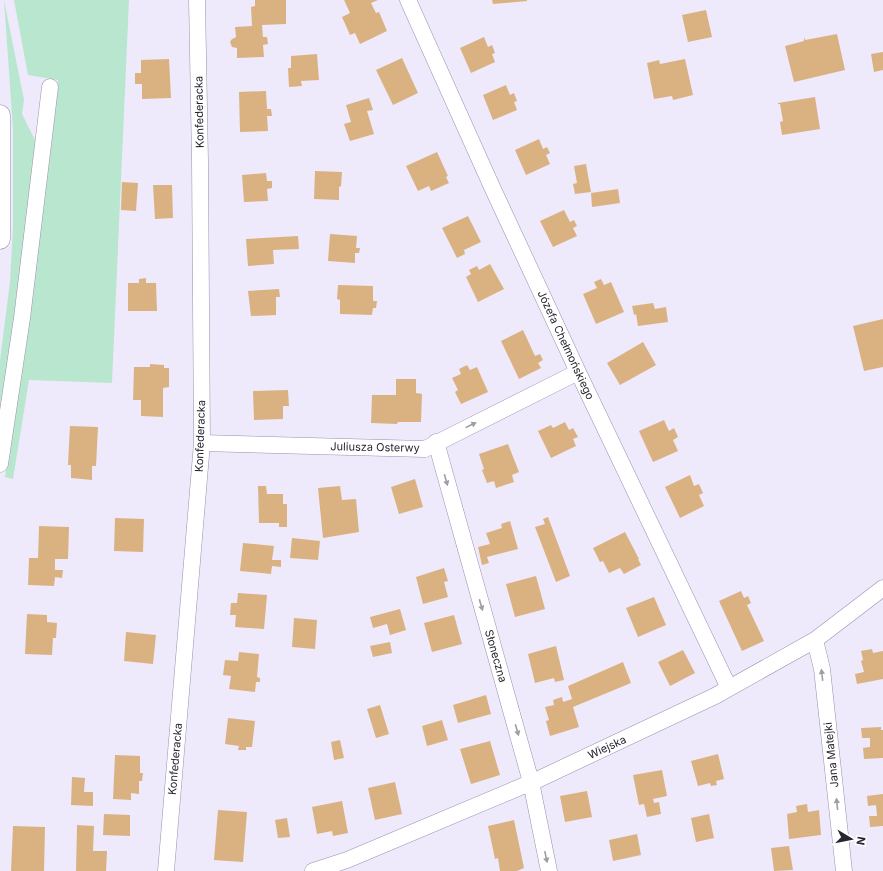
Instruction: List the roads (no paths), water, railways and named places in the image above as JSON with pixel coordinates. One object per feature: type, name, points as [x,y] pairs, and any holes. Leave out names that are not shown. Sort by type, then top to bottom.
[{"type":"street","name":"Konfederacka","points":[[166,871],[202,443],[197,0]]},
{"type":"street","name":"Józefa Chełmońskiego","points":[[408,0],[492,187],[578,372],[729,688]]},
{"type":"street","points":[[0,464],[22,318],[50,87]]},
{"type":"street","points":[[0,115],[0,239]]},
{"type":"street","name":"Juliusza Osterwy","points":[[202,443],[425,449],[436,442],[578,372]]},
{"type":"street","name":"Słoneczna","points":[[436,442],[531,782],[549,871]]},
{"type":"street","name":"Wiejska","points":[[313,871],[348,865],[708,700],[815,640],[883,588]]},
{"type":"street","name":"Jana Matejki","points":[[815,640],[822,669],[844,871]]}]
